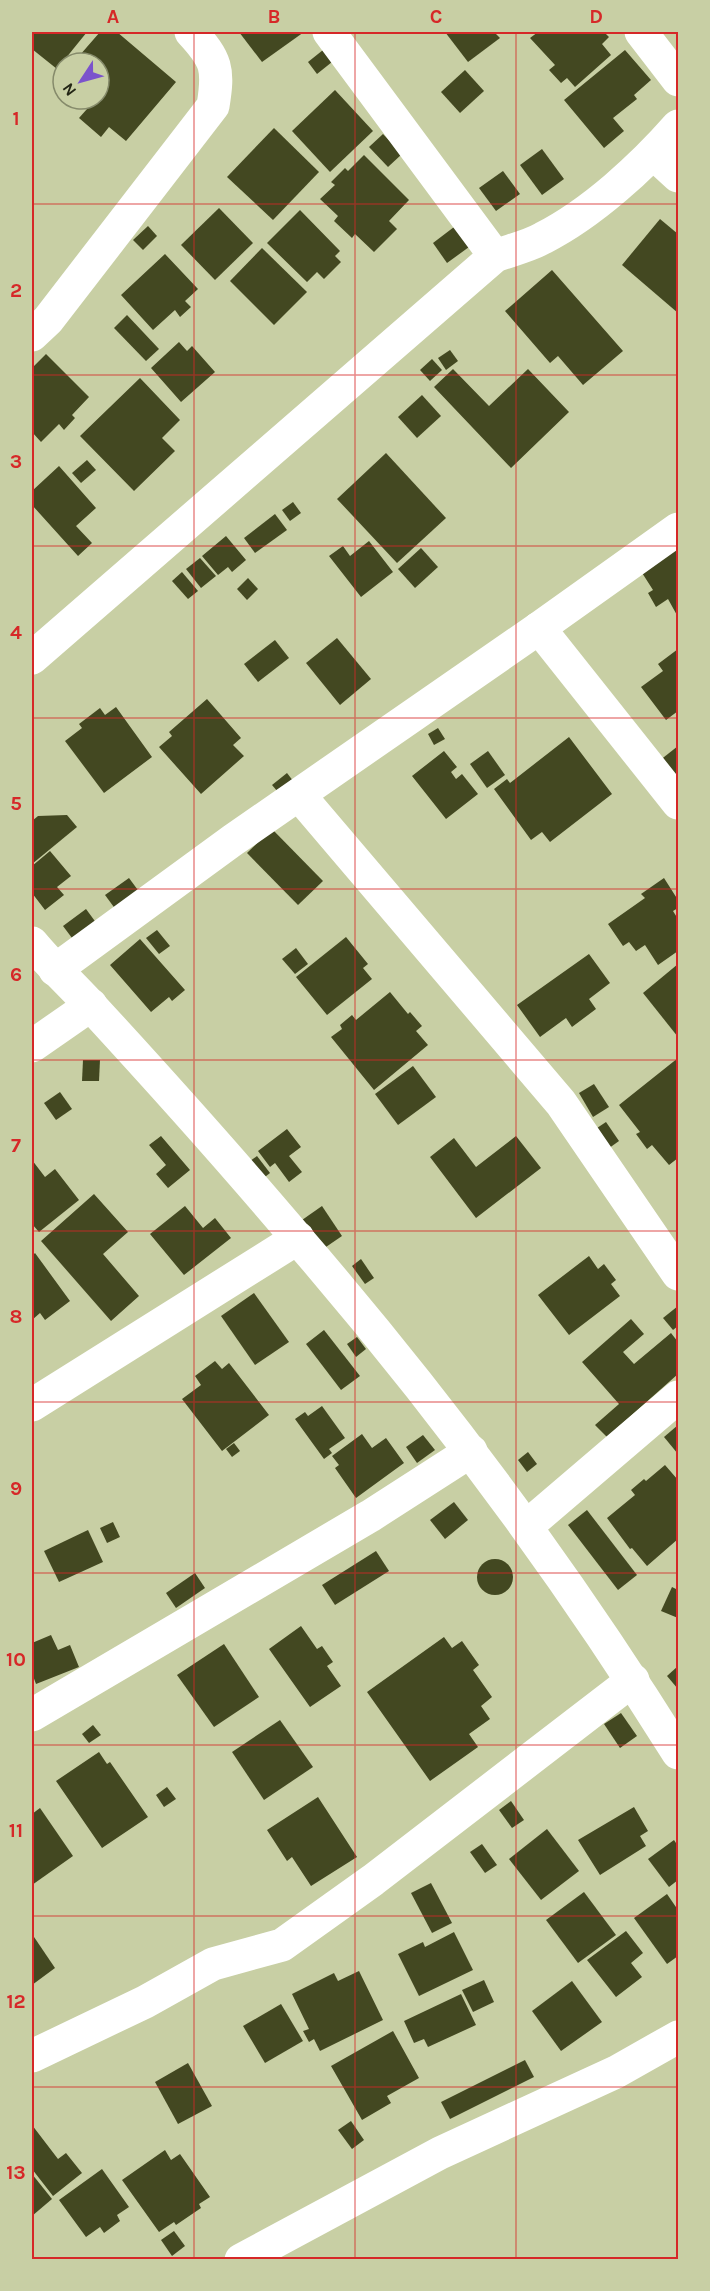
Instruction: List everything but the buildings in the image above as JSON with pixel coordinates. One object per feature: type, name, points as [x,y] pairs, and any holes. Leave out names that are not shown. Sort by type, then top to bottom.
[{"type":"street","points":[[37,319],[213,106],[216,84],[215,63],[191,32]]},
{"type":"street","points":[[329,32],[495,256]]},
{"type":"street","points":[[641,32],[678,80]]},
{"type":"street","points":[[32,658],[495,256],[542,239],[578,218],[654,154],[678,126]]},
{"type":"street","points":[[654,154],[678,176]]},
{"type":"street","points":[[55,970],[233,840],[678,529]]},
{"type":"street","points":[[539,628],[678,804]]},
{"type":"street","points":[[299,795],[561,1104],[678,1274]]},
{"type":"street","points":[[32,943],[55,970],[91,1005],[298,1238],[471,1451],[527,1526],[633,1680],[678,1753]]},
{"type":"street","points":[[32,1046],[91,1005]]},
{"type":"street","points":[[32,1405],[298,1238]]},
{"type":"street","points":[[527,1526],[678,1396]]},
{"type":"street","points":[[32,1715],[370,1516],[471,1451]]},
{"type":"street","points":[[32,2056],[145,2002],[213,1964],[282,1945],[374,1880],[633,1680]]},
{"type":"street","points":[[241,2259],[440,2153],[616,2072],[678,2037]]}]
